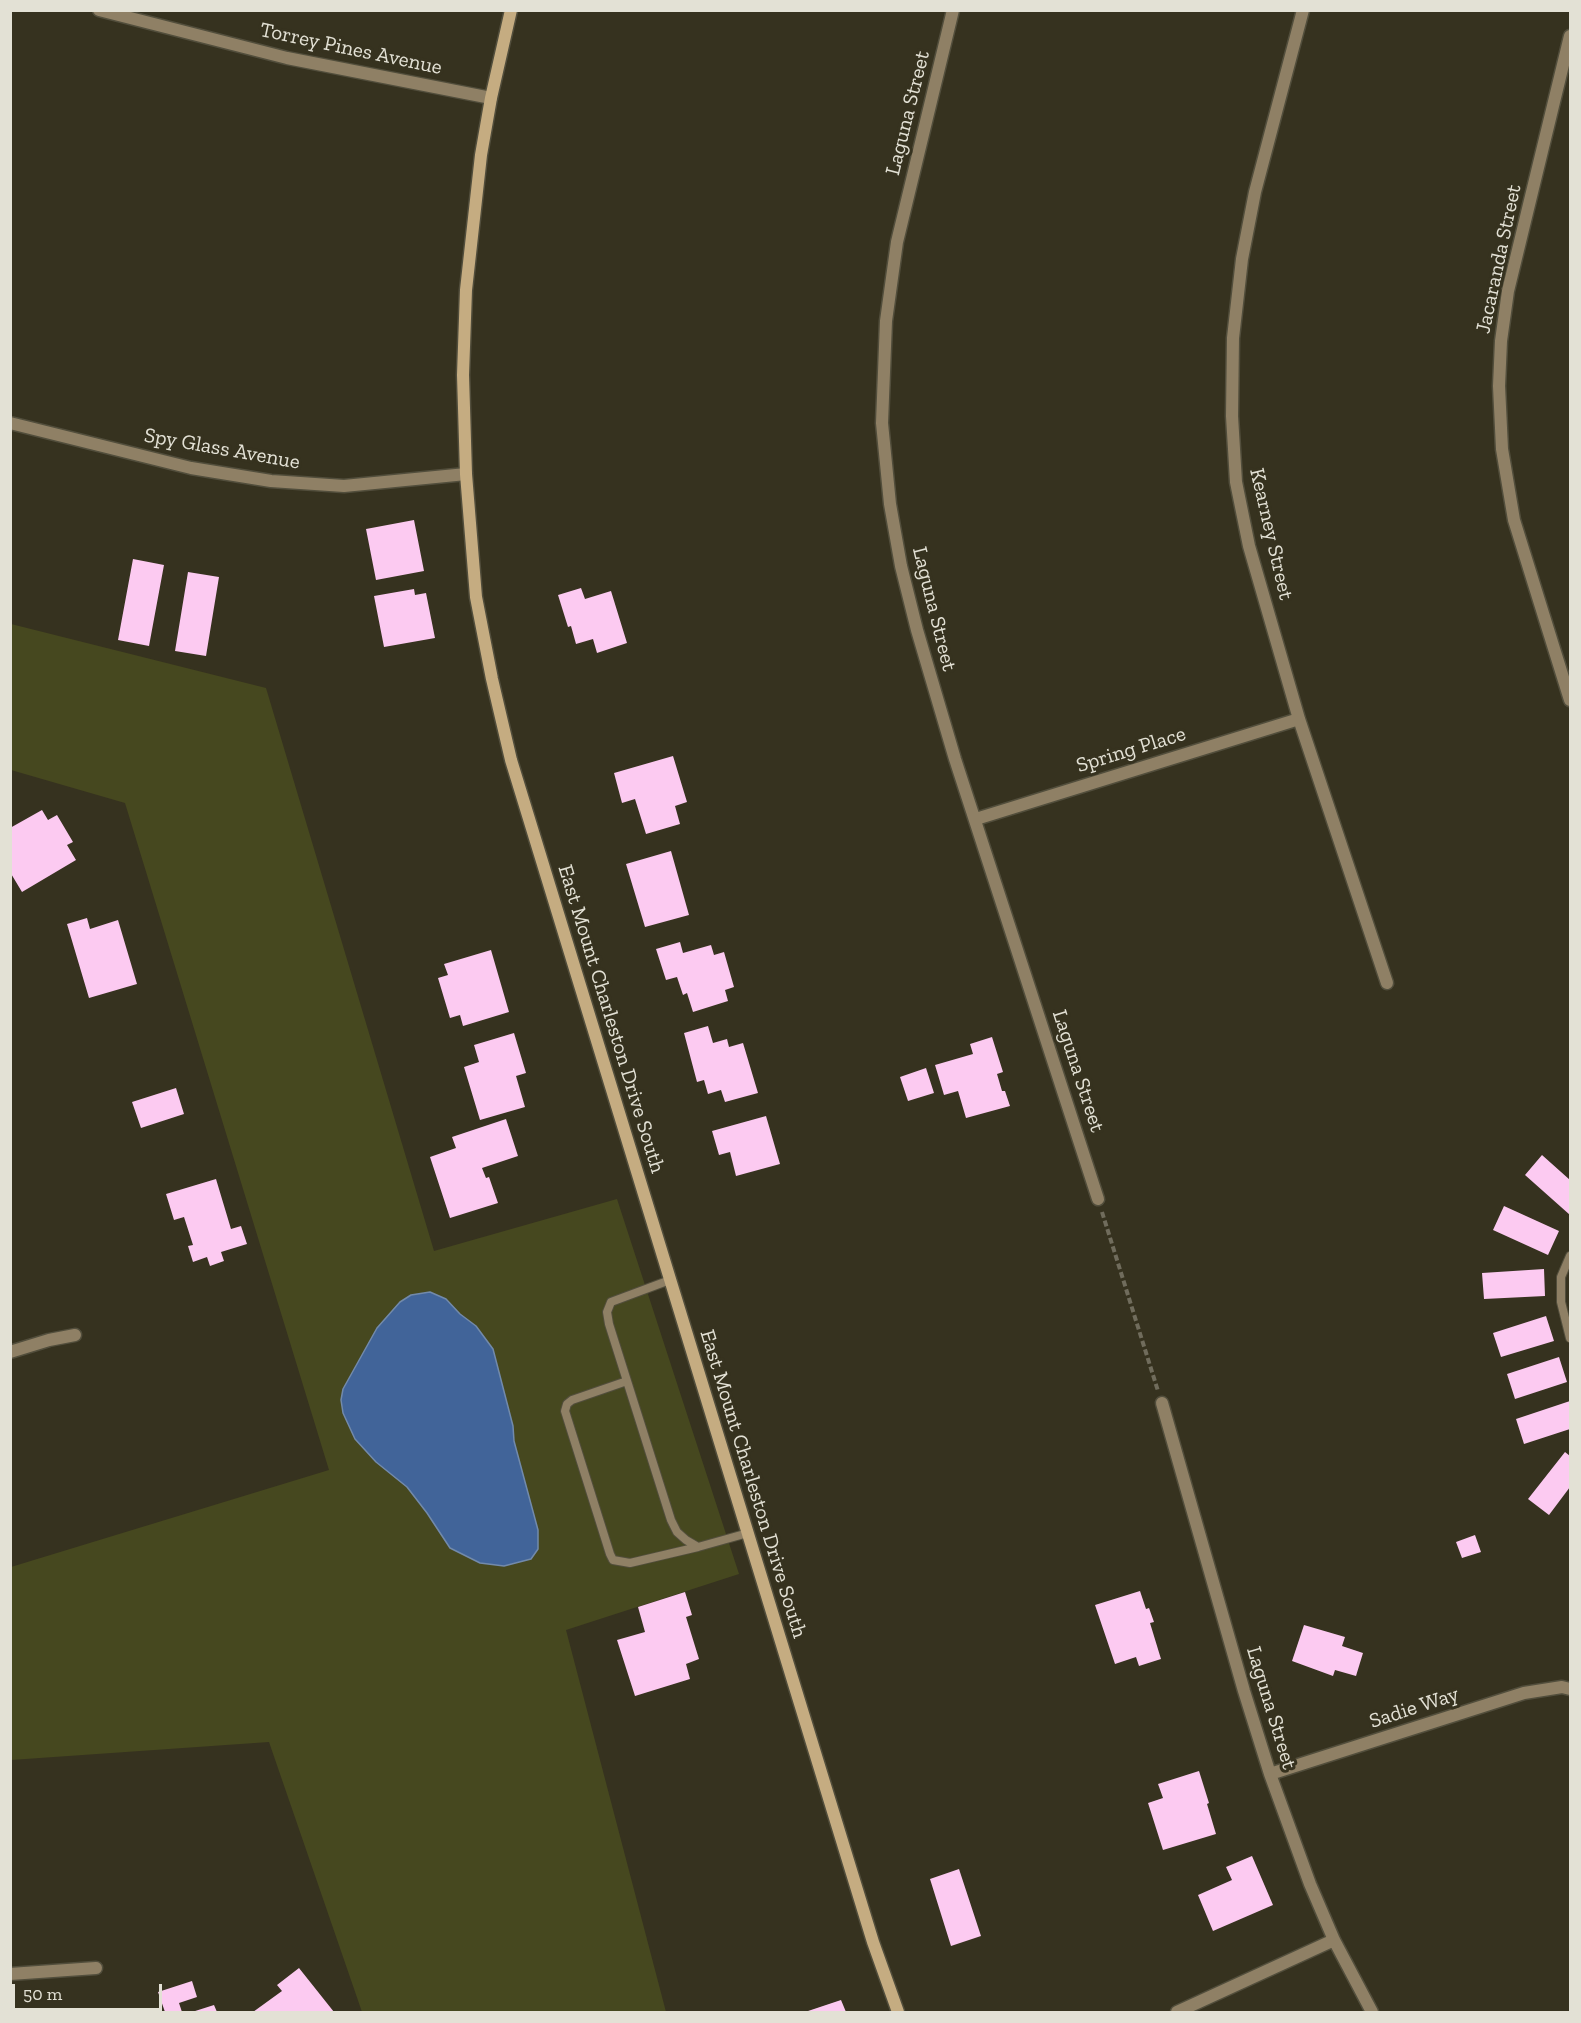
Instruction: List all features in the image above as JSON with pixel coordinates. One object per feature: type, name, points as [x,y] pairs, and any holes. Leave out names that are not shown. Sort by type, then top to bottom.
[{"type":"street","name":"Torrey Pines Avenue","points":[[99,10],[286,58],[491,98]]},
{"type":"street","name":"East Mount Charleston Drive South","points":[[511,10],[481,155],[466,290],[463,375],[466,474],[476,597],[511,760],[869,1930],[898,2013]]},
{"type":"street","name":"Laguna Street","points":[[953,10],[897,242],[886,321],[882,423],[890,504],[901,566],[917,630],[955,759],[1098,1199]]},
{"type":"street","name":"Kearney Street","points":[[1303,10],[1255,192],[1242,259],[1233,338],[1232,416],[1236,482],[1249,546],[1299,719],[1387,983]]},
{"type":"street","name":"Jacaranda Street","points":[[1570,36],[1508,291],[1501,341],[1499,386],[1503,449],[1514,520],[1570,700]]},
{"type":"street","name":"Spy Glass Avenue","points":[[10,423],[191,468],[271,481],[344,486],[466,474]]},
{"type":"street","name":"Spring Place","points":[[976,819],[1299,719]]},
{"type":"street","points":[[10,1352],[75,1335]]},
{"type":"street","name":"Laguna Street","points":[[1162,1403],[1270,1774],[1310,1884],[1334,1940],[1372,2013]]},
{"type":"street","name":"Sadie Way","points":[[1270,1774],[1524,1694],[1562,1687],[1570,1689]]},
{"type":"street","points":[[1177,2013],[1334,1940]]},
{"type":"street","points":[[10,1974],[96,1968]]},
{"type":"lane","points":[[1570,1256],[1561,1277],[1561,1302],[1570,1338]]},
{"type":"lane","points":[[670,1280],[611,1302],[607,1312],[671,1520],[677,1532],[698,1547]]},
{"type":"lane","points":[[627,1381],[572,1400],[567,1404],[565,1411],[610,1554],[614,1560],[630,1563],[748,1533]]},
{"type":"path","points":[[1098,1199],[1162,1403]]},
{"type":"green space","points":[[11,624],[266,688],[434,1251],[617,1199],[739,1574],[566,1630],[666,2012],[362,2012],[269,1742],[11,1760],[11,1567],[329,1470],[125,803],[11,770]]},
{"type":"water","points":[[430,1292],[446,1299],[476,1326],[493,1349],[513,1426],[514,1441],[538,1530],[538,1549],[531,1559],[504,1566],[480,1563],[450,1548],[407,1487],[376,1462],[355,1439],[343,1413],[341,1400],[343,1389],[377,1328],[400,1302],[411,1295]]},
{"type":"building","points":[[414,520],[424,571],[376,580],[366,529]]},
{"type":"building","points":[[133,559],[164,565],[149,646],[118,640]]},
{"type":"building","points":[[188,572],[219,577],[206,656],[175,651]]},
{"type":"building","points":[[581,588],[585,599],[611,591],[627,643],[597,653],[593,639],[576,644],[558,595]]},
{"type":"building","points":[[414,589],[415,595],[426,593],[435,638],[384,647],[374,596]]},
{"type":"building","points":[[673,756],[687,802],[675,806],[680,824],[646,834],[635,799],[622,803],[614,773]]},
{"type":"building","points":[[42,810],[48,820],[57,815],[73,842],[67,845],[76,860],[22,892],[10,872],[12,864],[10,861],[10,828]]},
{"type":"building","points":[[671,851],[689,915],[645,927],[626,864]]},
{"type":"building","points":[[87,918],[90,929],[118,920],[137,984],[89,998],[67,924]]},
{"type":"building","points":[[680,942],[683,953],[711,945],[714,955],[724,952],[734,987],[725,990],[728,1001],[693,1012],[687,993],[683,995],[677,977],[666,980],[656,949]]},
{"type":"building","points":[[491,950],[509,1012],[463,1026],[460,1015],[450,1018],[438,978],[448,975],[444,964]]},
{"type":"building","points":[[708,1026],[713,1043],[727,1039],[729,1047],[743,1043],[758,1093],[725,1102],[721,1090],[708,1094],[704,1080],[697,1082],[684,1033]]},
{"type":"building","points":[[514,1033],[526,1073],[516,1076],[525,1107],[480,1120],[464,1067],[479,1062],[474,1045]]},
{"type":"building","points":[[992,1037],[1003,1072],[997,1074],[1010,1106],[966,1118],[958,1091],[944,1095],[935,1065],[973,1054],[970,1044]]},
{"type":"building","points":[[926,1068],[934,1093],[908,1101],[900,1077]]},
{"type":"building","points":[[176,1088],[184,1114],[141,1128],[132,1102]]},
{"type":"building","points":[[766,1116],[780,1164],[736,1176],[730,1152],[719,1155],[712,1131]]},
{"type":"building","points":[[506,1119],[518,1156],[482,1168],[486,1178],[489,1177],[498,1203],[450,1218],[430,1157],[456,1148],[452,1137]]},
{"type":"building","points":[[1542,1155],[1570,1180],[1570,1215],[1525,1175]]},
{"type":"building","points":[[216,1179],[231,1229],[241,1226],[247,1244],[221,1252],[224,1261],[210,1266],[207,1257],[193,1262],[188,1246],[193,1245],[184,1217],[174,1220],[166,1194]]},
{"type":"building","points":[[1504,1206],[1559,1231],[1548,1255],[1493,1230]]},
{"type":"building","points":[[1544,1269],[1545,1296],[1484,1299],[1482,1273]]},
{"type":"building","points":[[1546,1316],[1554,1341],[1501,1357],[1493,1333]]},
{"type":"building","points":[[1559,1357],[1567,1382],[1515,1399],[1507,1374]]},
{"type":"building","points":[[1570,1401],[1570,1429],[1524,1444],[1516,1419]]},
{"type":"building","points":[[1565,1452],[1570,1456],[1570,1487],[1549,1515],[1528,1499]]},
{"type":"building","points":[[1475,1535],[1481,1552],[1462,1558],[1456,1542]]},
{"type":"building","points":[[1140,1591],[1146,1609],[1149,1608],[1154,1622],[1150,1623],[1161,1659],[1139,1666],[1136,1657],[1115,1664],[1095,1605]]},
{"type":"building","points":[[685,1592],[692,1615],[686,1617],[699,1659],[686,1664],[690,1679],[635,1696],[617,1640],[645,1632],[638,1607]]},
{"type":"building","points":[[1304,1625],[1345,1637],[1342,1646],[1363,1653],[1356,1676],[1335,1670],[1333,1676],[1292,1661]]},
{"type":"building","points":[[1199,1771],[1216,1834],[1163,1850],[1148,1803],[1163,1798],[1158,1784]]},
{"type":"building","points":[[1252,1856],[1273,1905],[1213,1931],[1198,1895],[1232,1880],[1226,1867]]},
{"type":"building","points":[[959,1869],[981,1936],[951,1946],[930,1879]]},
{"type":"building","points":[[299,1968],[334,2012],[253,2012],[282,1991],[277,1985]]},
{"type":"building","points":[[192,1981],[197,1997],[179,2003],[182,2012],[165,2012],[158,1992]]},
{"type":"building","points":[[841,2000],[846,2012],[805,2012]]},
{"type":"building","points":[[214,2005],[217,2012],[192,2012]]}]
